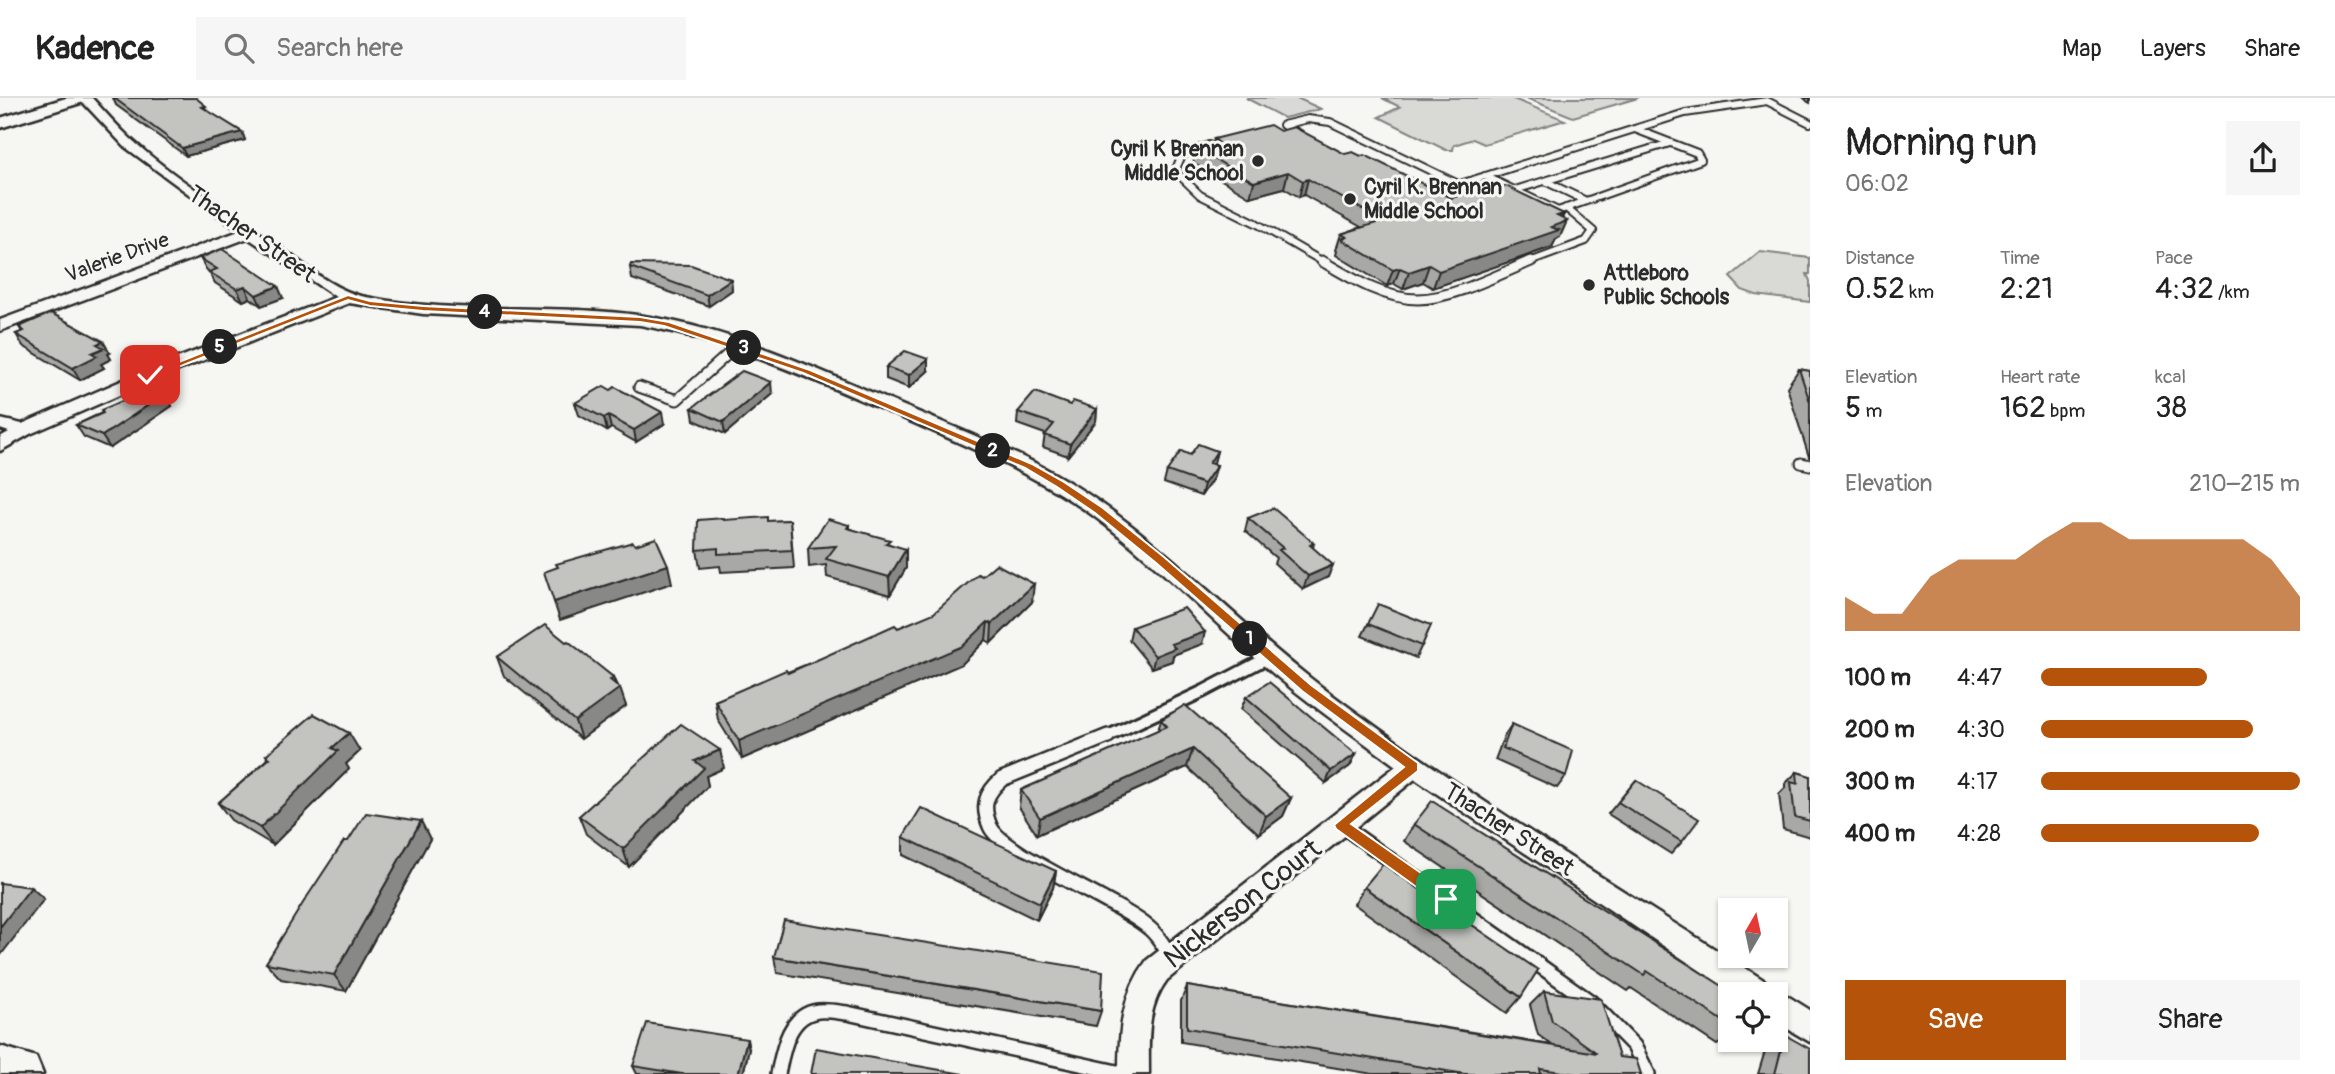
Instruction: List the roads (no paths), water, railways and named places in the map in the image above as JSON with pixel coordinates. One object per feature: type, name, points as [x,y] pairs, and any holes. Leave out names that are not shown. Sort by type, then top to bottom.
[{"type":"main road","points":[[0,123],[83,98]]},
{"type":"street","name":"Thacher Street","points":[[83,98],[128,144],[206,204],[348,298],[423,309],[640,320],[666,324],[807,372],[1028,466],[1099,510],[1269,657],[1413,767],[1742,982]]},
{"type":"street","name":"Valerie Drive","points":[[0,326],[250,232]]},
{"type":"street","points":[[0,445],[24,430],[150,375],[348,298]]},
{"type":"street","points":[[0,424],[24,430]]},
{"type":"street","name":"Nickerson Court","points":[[1134,1074],[1138,1005],[1146,983],[1172,958],[1413,767]]},
{"type":"street","points":[[1788,1013],[1810,1027]]},
{"type":"lane","points":[[1759,98],[1810,123]]},
{"type":"lane","points":[[1408,186],[1435,190],[1685,113],[1767,102]]},
{"type":"lane","points":[[1272,127],[1308,119],[1330,122],[1458,184]]},
{"type":"lane","points":[[1283,125],[1308,137]]},
{"type":"lane","points":[[1485,176],[1558,211],[1701,160],[1697,153],[1635,129]]},
{"type":"lane","points":[[1225,141],[1186,152],[1178,157],[1175,171],[1200,195],[1256,223],[1358,282],[1390,295],[1419,299],[1453,291],[1586,241],[1593,230],[1566,208]]},
{"type":"lane","points":[[1515,190],[1671,143]]},
{"type":"lane","points":[[1545,181],[1587,201]]},
{"type":"lane","points":[[639,387],[677,400],[737,346]]},
{"type":"lane","points":[[1172,958],[1150,928],[1012,849],[990,828],[985,802],[989,790],[1002,779],[1157,715],[1269,657]]},
{"type":"lane","points":[[1341,825],[1591,1002],[1634,1046],[1648,1074]]},
{"type":"lane","points":[[778,1074],[786,1038],[796,1021],[817,1010],[847,1013],[1126,1074]]},
{"type":"place","name":"Cyril K Brennan Middle School","points":[[1258,161]]},
{"type":"place","name":"Cyril K. Brennan Middle School","points":[[1350,199]]},
{"type":"place","name":"Attleboro Public Schools","points":[[1589,285]]}]
